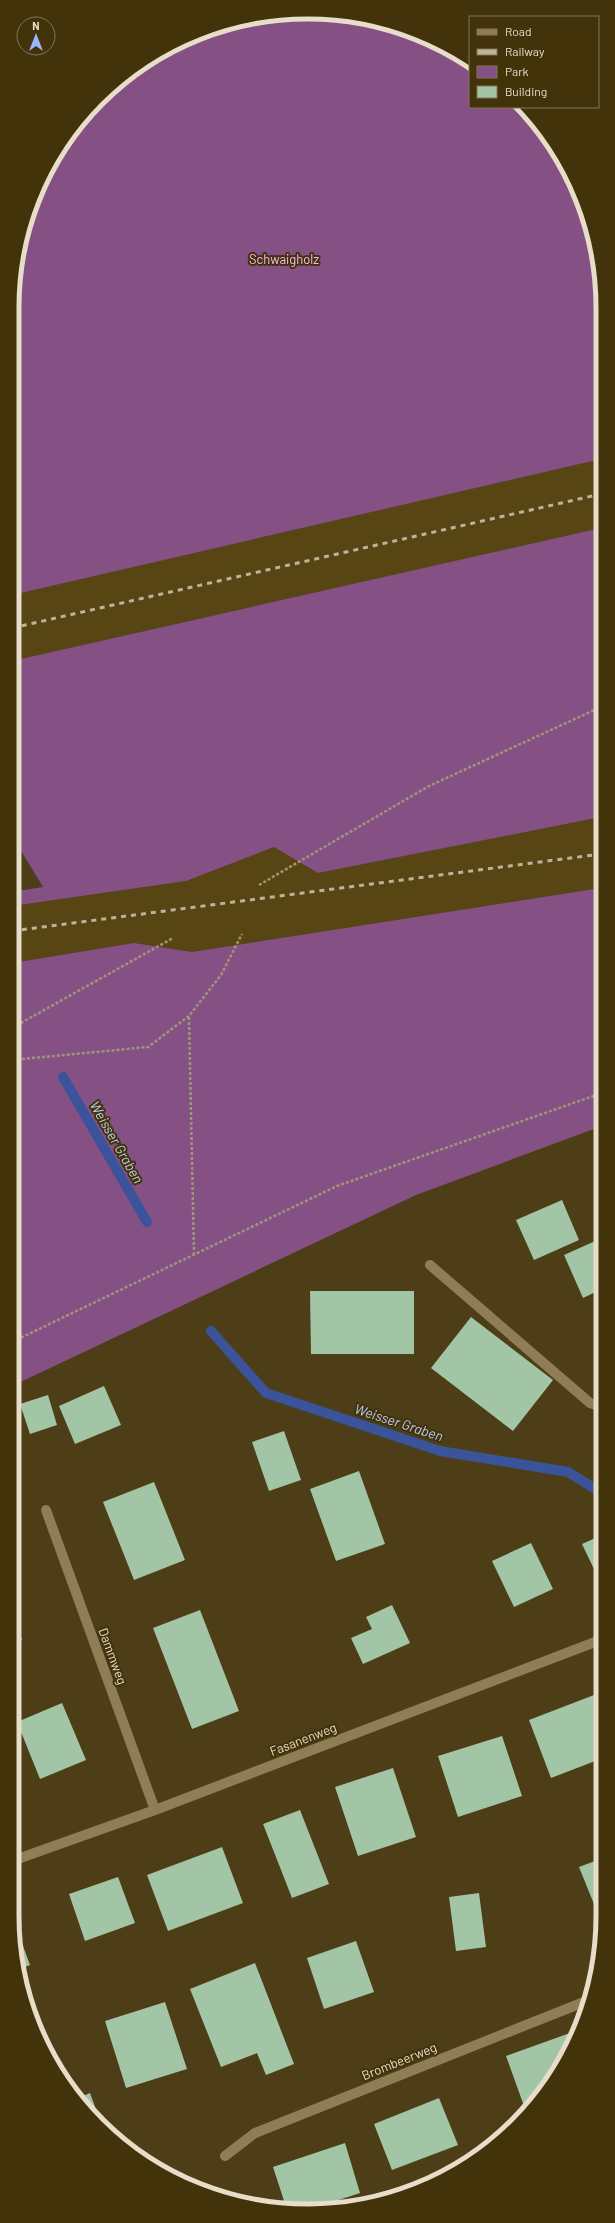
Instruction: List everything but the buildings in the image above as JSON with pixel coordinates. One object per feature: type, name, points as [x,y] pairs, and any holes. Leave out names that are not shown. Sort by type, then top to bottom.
[{"type":"street","points":[[430,1265],[590,1403],[596,1405]]},
{"type":"street","name":"Dammweg","points":[[46,1510],[155,1810]]},
{"type":"street","name":"Fasanenweg","points":[[19,1859],[155,1810],[596,1642]]},
{"type":"street","name":"Brombeerweg","points":[[225,2156],[255,2133],[583,2003]]},
{"type":"path","points":[[259,885],[429,786],[596,709]]},
{"type":"path","points":[[19,1059],[148,1047],[189,1016],[221,975],[242,934]]},
{"type":"path","points":[[19,1024],[173,938]]},
{"type":"path","points":[[189,1016],[194,1255]]},
{"type":"path","points":[[19,1339],[337,1186],[596,1095]]},
{"type":"shaded area","points":[[596,460],[596,529],[19,659],[19,593]]},
{"type":"shaded area","points":[[596,818],[596,889],[192,952],[134,943],[19,962],[19,905],[186,881],[274,847],[318,873]]},
{"type":"green space","name":"Schwaigholz","points":[[308,19],[345,21],[400,34],[452,58],[469,69],[469,108],[516,108],[536,132],[557,163],[581,215],[594,270],[596,308],[596,460],[19,593],[19,308],[21,270],[34,215],[58,163],[79,132],[103,103],[132,79],[163,58],[180,49],[215,34],[233,29],[270,21]]},
{"type":"green space","points":[[596,529],[596,818],[318,873],[274,847],[186,881],[19,905],[19,891],[43,887],[19,848],[19,659]]},
{"type":"green space","points":[[596,889],[596,1128],[416,1195],[19,1383],[19,962],[134,943],[192,952]]},
{"type":"waterway","name":"Weisser Graben","points":[[63,1077],[147,1222]]},
{"type":"waterway","name":"Weisser Graben","points":[[211,1331],[266,1393],[440,1451],[568,1472],[596,1489]]},
{"type":"railway","points":[[19,626],[596,495]]},
{"type":"railway","points":[[19,930],[596,855]]}]
